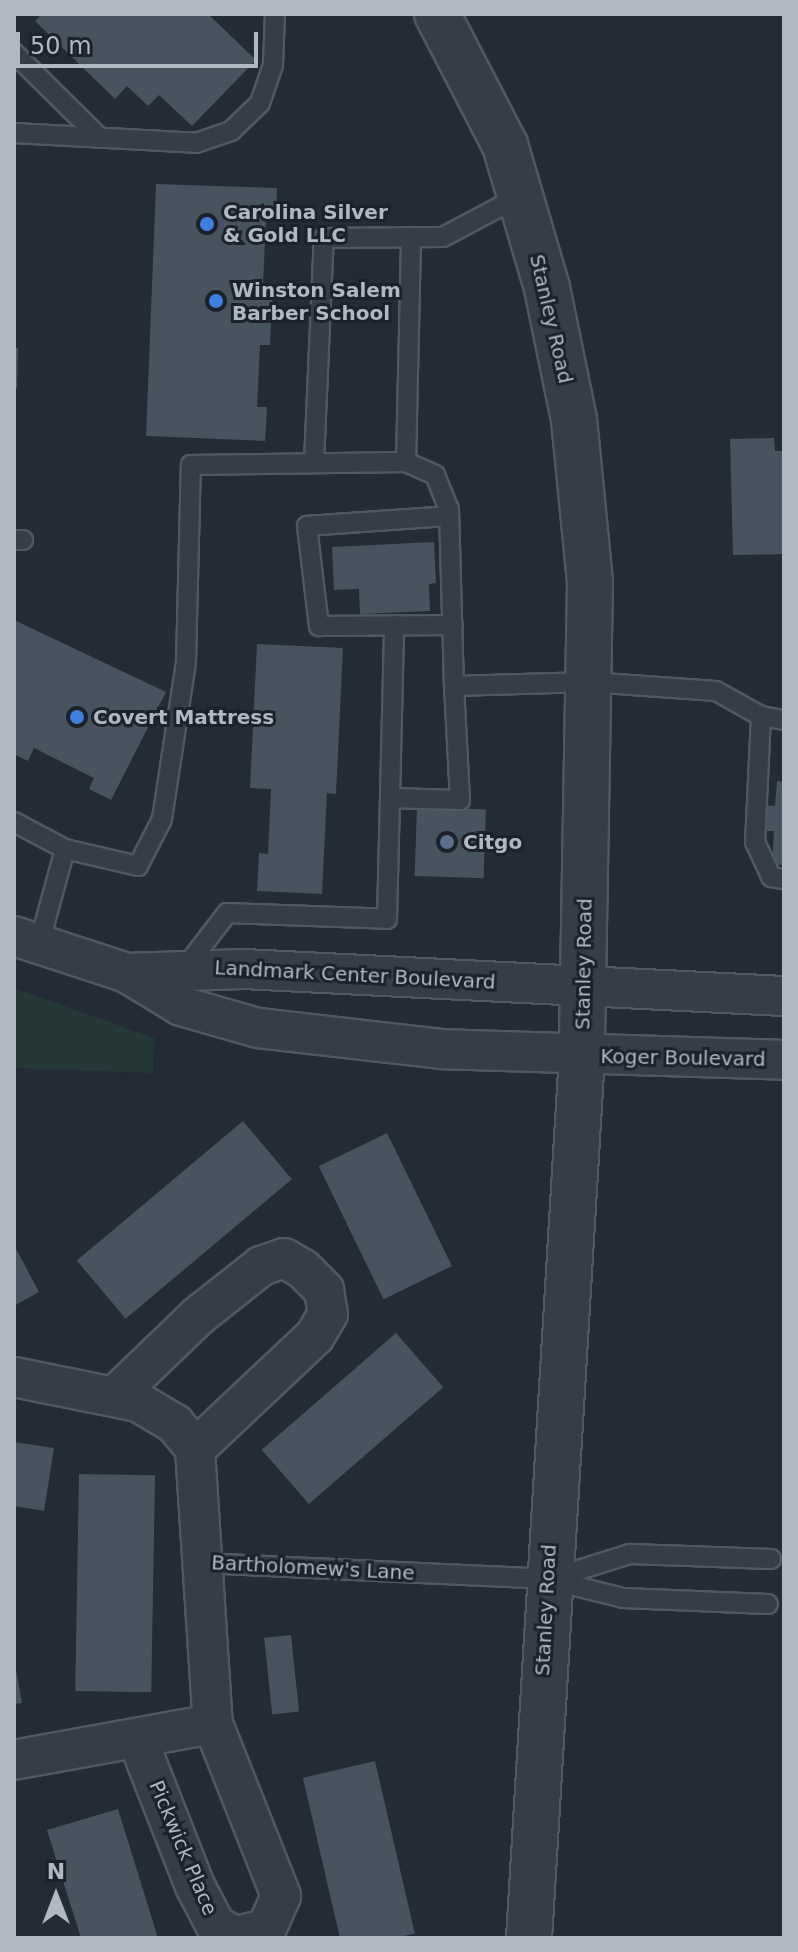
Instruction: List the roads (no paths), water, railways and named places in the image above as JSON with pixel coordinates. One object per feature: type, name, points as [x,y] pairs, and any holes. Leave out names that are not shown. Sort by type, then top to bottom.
[{"type":"street","name":"Stanley Road","points":[[437,14],[505,145],[547,288],[574,419],[590,582],[582,1055],[547,1579],[529,1938]]},
{"type":"street","name":"Landmark Center Boulevard","points":[[27,940],[127,973],[181,1006],[258,1028],[441,1049],[582,1055]]},
{"type":"street","name":"Landmark Center Boulevard","points":[[127,973],[185,968],[582,984]]},
{"type":"street","points":[[582,984],[784,996]]},
{"type":"street","name":"Koger Boulevard","points":[[582,1055],[784,1060]]},
{"type":"street","points":[[14,1377],[138,1402],[175,1424],[195,1449],[315,1336],[328,1314],[324,1290],[303,1269],[284,1258],[261,1266],[198,1316],[115,1396]]},
{"type":"street","name":"Bartholomew's Lane","points":[[195,1449],[201,1563]]},
{"type":"street","name":"Pickwick Place","points":[[137,1738],[195,1886],[216,1926],[235,1936],[266,1929],[281,1896],[213,1724],[201,1563]]},
{"type":"street","points":[[14,1760],[213,1724]]},
{"type":"lane","points":[[14,133],[196,143],[231,131],[260,103],[273,65],[275,14]]},
{"type":"lane","points":[[14,53],[100,138]]},
{"type":"lane","points":[[314,463],[324,238],[443,237],[520,196]]},
{"type":"lane","points":[[406,462],[411,237]]},
{"type":"lane","points":[[14,822],[65,849],[138,866],[162,819],[186,663],[185,562],[191,465],[406,462],[435,475],[449,516],[460,800],[390,798]]},
{"type":"lane","points":[[449,516],[307,526],[319,626],[453,625]]},
{"type":"lane","points":[[185,968],[227,913],[387,919],[394,625]]},
{"type":"lane","points":[[454,686],[589,682],[716,691],[761,716],[784,720]]},
{"type":"lane","points":[[761,716],[755,842],[771,877],[784,879]]},
{"type":"lane","points":[[27,940],[65,849]]},
{"type":"lane","points":[[547,1579],[630,1554],[771,1559]]},
{"type":"lane","name":"Bartholomew's Lane","points":[[201,1563],[547,1579]]},
{"type":"lane","points":[[547,1579],[623,1598],[768,1604]]},
{"type":"place","name":"Carolina Silver & Gold LLC","points":[[207,224]]},
{"type":"place","name":"Winston Salem Barber School","points":[[216,301]]},
{"type":"place","name":"Covert Mattress","points":[[77,717]]},
{"type":"place","name":"Citgo","points":[[447,842]]}]
